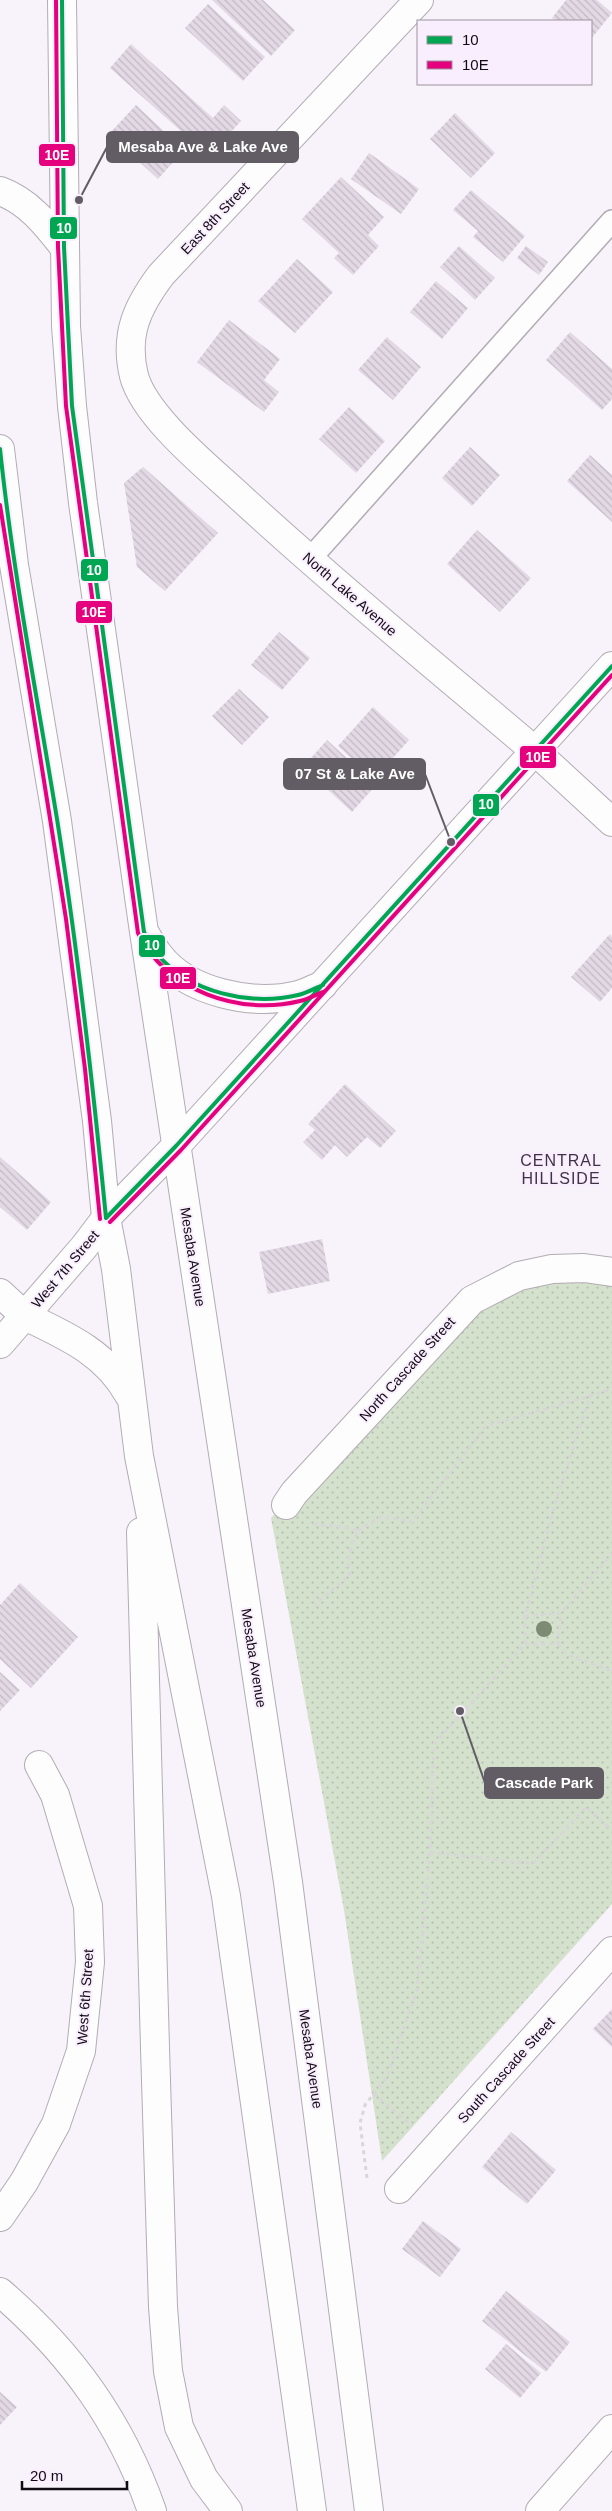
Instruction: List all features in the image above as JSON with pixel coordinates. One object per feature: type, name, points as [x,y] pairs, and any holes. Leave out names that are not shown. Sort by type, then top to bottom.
[{"type":"main road","name":"Mesaba Avenue","points":[[62,0],[64,247],[74,426],[144,932],[288,1882],[369,2511]]},
{"type":"main road","name":"East 8th Street","points":[[132,338],[134,319],[143,299],[161,275],[419,0]]},
{"type":"main road","points":[[0,192],[10,195],[33,210],[64,247]]},
{"type":"main road","name":"North Lake Avenue","points":[[132,338],[134,377],[160,420],[181,442],[309,560],[535,751],[612,822]]},
{"type":"main road","points":[[0,449],[14,565],[58,821],[97,1121],[106,1218],[116,1269],[139,1456],[226,1896],[312,2511]]},
{"type":"main road","name":"West 7th Street","points":[[0,1344],[84,1248],[106,1218],[176,1146],[612,666]]},
{"type":"main road","points":[[144,932],[159,956],[176,971],[201,986],[221,992],[249,998],[275,998],[299,995],[323,985]]},
{"type":"main road","name":"North Cascade Street","points":[[286,1506],[294,1493],[472,1300],[519,1276],[552,1269],[584,1268],[612,1272]]},
{"type":"main road","points":[[0,1293],[25,1316],[71,1338],[100,1357],[119,1377],[132,1401]]},
{"type":"main road","points":[[139,1456],[154,2048],[163,2307],[168,2371],[179,2427],[204,2479],[228,2511]]},
{"type":"main road","name":"West 6th Street","points":[[0,2217],[24,2182],[56,2124],[81,2051],[90,1962],[88,1906],[56,1794],[39,1765]]},
{"type":"main road","name":"South Cascade Street","points":[[399,2189],[438,2148],[612,1951]]},
{"type":"main road","points":[[0,2292],[29,2317],[72,2363],[106,2410],[130,2457],[152,2511]]},
{"type":"main road","points":[[540,2511],[612,2430]]},
{"type":"lane","points":[[309,560],[612,221]]},
{"type":"path","points":[[314,1605],[350,1575],[347,1561],[358,1531],[382,1516],[412,1522],[486,1426],[612,1389]]},
{"type":"path","points":[[368,2186],[360,2123],[365,2105],[386,2077],[417,1990],[430,1852],[434,1744],[525,1644],[525,1616],[553,1510],[590,1396]]},
{"type":"path","points":[[286,1506],[310,1524],[344,1527],[358,1531]]},
{"type":"path","points":[[612,1554],[561,1613],[558,1644],[566,1654],[612,1671]]},
{"type":"path","points":[[525,1616],[561,1613]]},
{"type":"path","points":[[525,1644],[558,1644]]},
{"type":"path","points":[[430,1852],[533,1864],[586,1808],[612,1830]]},
{"type":"path","points":[[374,2094],[438,2148]]},
{"type":"green space","points":[[612,1277],[612,1904],[382,2161],[344,1910],[271,1518],[469,1310],[521,1280]]},
{"type":"building","points":[[212,0],[263,0],[295,30],[271,56]]},
{"type":"building","points":[[566,0],[597,0],[612,13],[592,38],[592,20],[555,20],[552,18]]},
{"type":"building","points":[[208,4],[265,57],[243,81],[185,28]]},
{"type":"building","points":[[131,44],[213,118],[224,105],[241,121],[209,156],[110,68]]},
{"type":"building","points":[[136,105],[184,150],[158,179],[109,134]]},
{"type":"building","points":[[455,113],[495,153],[471,178],[430,139]]},
{"type":"building","points":[[369,153],[419,189],[401,214],[351,179]]},
{"type":"building","points":[[341,177],[384,217],[368,235],[379,246],[353,275],[334,258],[339,253],[302,219]]},
{"type":"building","points":[[471,190],[525,236],[503,262],[473,237],[478,231],[453,210]]},
{"type":"building","points":[[459,246],[495,278],[475,300],[440,267]]},
{"type":"building","points":[[526,246],[548,262],[539,275],[517,258]]},
{"type":"building","points":[[297,259],[333,292],[295,333],[258,301]]},
{"type":"building","points":[[436,281],[468,308],[442,339],[410,312]]},
{"type":"building","points":[[229,320],[280,359],[264,380],[279,392],[264,412],[197,362]]},
{"type":"building","points":[[570,332],[612,369],[612,399],[602,410],[546,360]]},
{"type":"building","points":[[387,337],[421,367],[393,400],[358,370]]},
{"type":"building","points":[[349,407],[385,441],[356,473],[319,439]]},
{"type":"building","points":[[470,447],[500,475],[472,506],[442,478]]},
{"type":"building","points":[[590,455],[612,475],[612,522],[567,481]]},
{"type":"building","points":[[143,467],[218,533],[165,591],[137,567],[124,483]]},
{"type":"building","points":[[477,530],[531,578],[500,612],[447,564]]},
{"type":"building","points":[[279,632],[310,658],[282,690],[251,665]]},
{"type":"building","points":[[239,689],[269,717],[242,745],[212,716]]},
{"type":"building","points":[[373,707],[409,740],[374,779],[338,746]]},
{"type":"building","points":[[327,740],[376,785],[352,812],[303,767]]},
{"type":"building","points":[[610,934],[612,937],[612,988],[600,1002],[571,977]]},
{"type":"building","points":[[345,1084],[396,1131],[380,1148],[367,1137],[347,1157],[335,1145],[322,1160],[303,1142],[315,1130],[308,1124]]},
{"type":"building","points":[[0,1157],[51,1202],[27,1230],[0,1207]]},
{"type":"building","points":[[322,1239],[330,1281],[268,1294],[259,1252]]},
{"type":"building","points":[[20,1583],[78,1637],[31,1688],[0,1659],[0,1605]]},
{"type":"building","points":[[0,1672],[20,1690],[0,1711]]},
{"type":"building","points":[[612,2009],[612,2047],[593,2029]]},
{"type":"building","points":[[511,2132],[556,2170],[527,2204],[482,2167]]},
{"type":"building","points":[[423,2221],[461,2249],[440,2277],[402,2249]]},
{"type":"building","points":[[506,2291],[570,2342],[546,2372],[482,2321]]},
{"type":"building","points":[[506,2344],[541,2373],[520,2398],[485,2369]]},
{"type":"building","points":[[0,2392],[17,2407],[0,2425]]},
{"type":"transit line","name":"10E","points":[[56,0],[58,247],[66,406],[138,933],[151,953],[167,970],[186,984],[207,994],[253,1005],[277,1005],[303,1000],[325,991]]},
{"type":"transit line","name":"10","points":[[62,0],[64,247],[72,406],[144,932],[158,955],[171,968],[187,979],[222,993],[261,999],[280,998],[301,994],[323,985]]},
{"type":"transit line","name":"10","points":[[0,449],[18,588],[72,918],[106,1218]]},
{"type":"transit line","name":"10E","points":[[0,505],[66,919],[85,1069],[100,1219]]},
{"type":"transit line","name":"10","points":[[106,1218],[176,1146],[612,666]]},
{"type":"transit line","name":"10E","points":[[110,1222],[181,1150],[612,675]]},
{"type":"place","name":"Mesaba Ave & Lake Ave","points":[[79,200]]},
{"type":"place","name":"07 St & Lake Ave","points":[[451,842]]},
{"type":"place","name":"Cascade Park","points":[[460,1711]]},
{"type":"district","name":"CENTRAL HILLSIDE","points":[[561,1169]]}]
